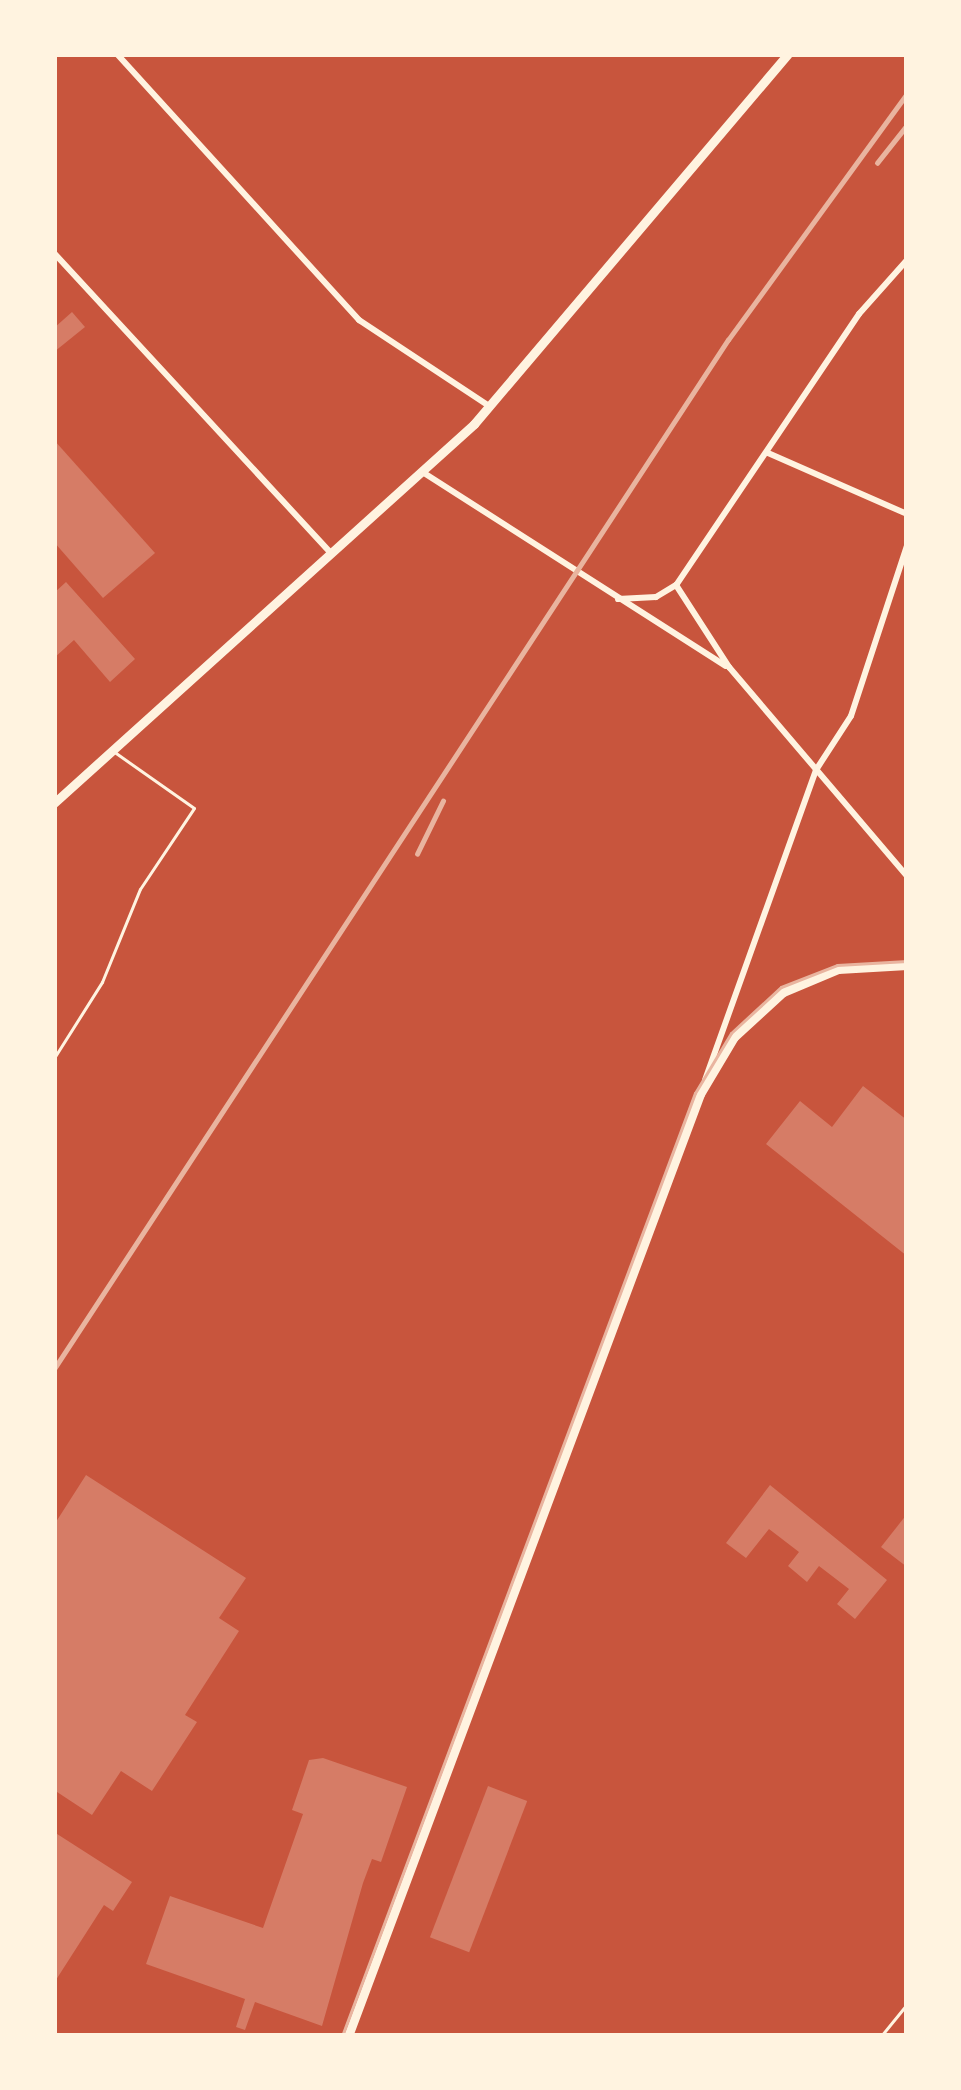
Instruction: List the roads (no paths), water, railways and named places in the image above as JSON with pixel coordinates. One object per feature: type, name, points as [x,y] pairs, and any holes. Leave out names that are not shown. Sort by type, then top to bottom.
[{"type":"street","points":[[117,54],[359,320],[489,406]]},
{"type":"street","points":[[54,802],[424,473],[489,406],[788,54]]},
{"type":"street","points":[[54,253],[331,553]]},
{"type":"street","points":[[617,599],[656,598],[676,585],[680,570],[768,453],[859,314],[907,260]]},
{"type":"street","points":[[768,453],[907,514]]},
{"type":"street","points":[[424,473],[729,668]]},
{"type":"street","points":[[348,2036],[816,770],[851,716],[907,546]]},
{"type":"street","points":[[676,585],[729,668],[907,876]]},
{"type":"street","points":[[700,1094],[734,1037],[783,992],[838,969],[907,965]]},
{"type":"lane","points":[[54,1058],[102,982],[140,889],[194,808],[112,749]]},
{"type":"lane","points":[[881,2036],[907,2004]]},
{"type":"tram line","points":[[342,2036],[695,1093],[731,1033],[781,987],[837,965],[907,961]]},
{"type":"railway","points":[[54,1369],[728,340],[907,94]]},
{"type":"railway","points":[[877,163],[907,125]]},
{"type":"railway","points":[[417,854],[443,801]]}]
